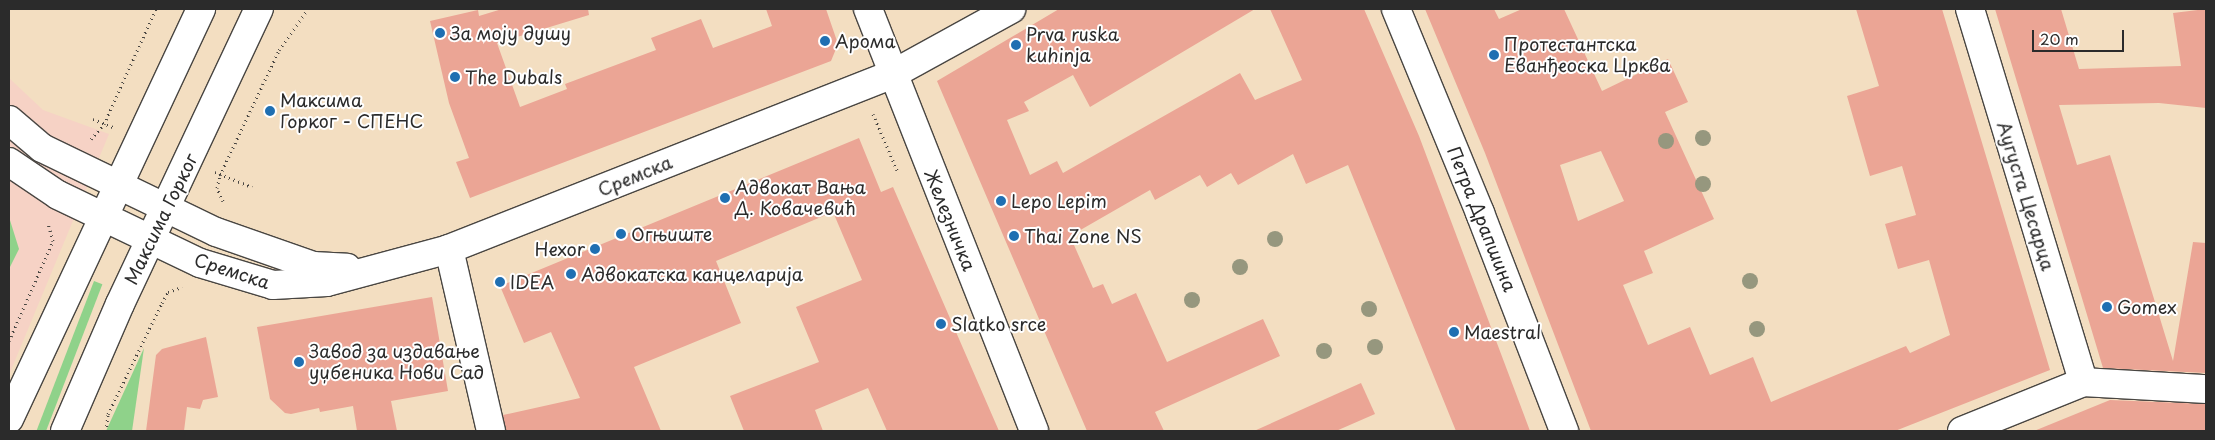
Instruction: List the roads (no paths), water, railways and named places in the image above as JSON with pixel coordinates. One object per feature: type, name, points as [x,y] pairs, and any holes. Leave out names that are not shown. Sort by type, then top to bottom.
[{"type":"street","points":[[9,419],[201,9]]},
{"type":"street","name":"Максима Горког","points":[[65,431],[259,9]]},
{"type":"street","name":"Железничка","points":[[868,9],[1034,431]]},
{"type":"street","name":"Сремска","points":[[9,162],[58,195],[200,263],[273,285],[328,282],[376,271],[449,249],[893,74],[1011,9]]},
{"type":"street","name":"Петра Драпшина","points":[[1396,9],[1480,213],[1564,431]]},
{"type":"street","name":"Аугуста Цесарца","points":[[1970,9],[2083,382]]},
{"type":"street","name":"Сремска","points":[[9,120],[42,148],[216,232],[287,259],[313,266],[376,271]]},
{"type":"street","points":[[449,249],[491,431]]},
{"type":"street","points":[[1962,431],[2083,382],[2206,389]]},
{"type":"place","name":"За моју душу","points":[[440,33]]},
{"type":"place","name":"Арома","points":[[825,41]]},
{"type":"place","name":"Prva ruska kuhinja","points":[[1016,45]]},
{"type":"place","name":"Протестантска Еванђеоска Црква","points":[[1494,55]]},
{"type":"place","name":"The Dubals","points":[[455,77]]},
{"type":"place","name":"Максима Горког - СПЕНС","points":[[270,111]]},
{"type":"place","name":"Адвокат Вања Д. Ковачевић","points":[[725,198]]},
{"type":"place","name":"Lepo Lepim","points":[[1001,201]]},
{"type":"place","name":"Огњиште","points":[[621,234]]},
{"type":"place","name":"Thai Zone NS","points":[[1014,236]]},
{"type":"place","name":"Hexor","points":[[595,249]]},
{"type":"place","name":"Адвокатска канцеларија","points":[[571,274]]},
{"type":"place","name":"IDEA","points":[[500,282]]},
{"type":"place","name":"Gomex","points":[[2107,307]]},
{"type":"place","name":"Slatko srce","points":[[941,324]]},
{"type":"place","name":"Maestral","points":[[1454,332]]},
{"type":"place","name":"Завод за издавање уџбеника Нови Сад","points":[[299,362]]}]
